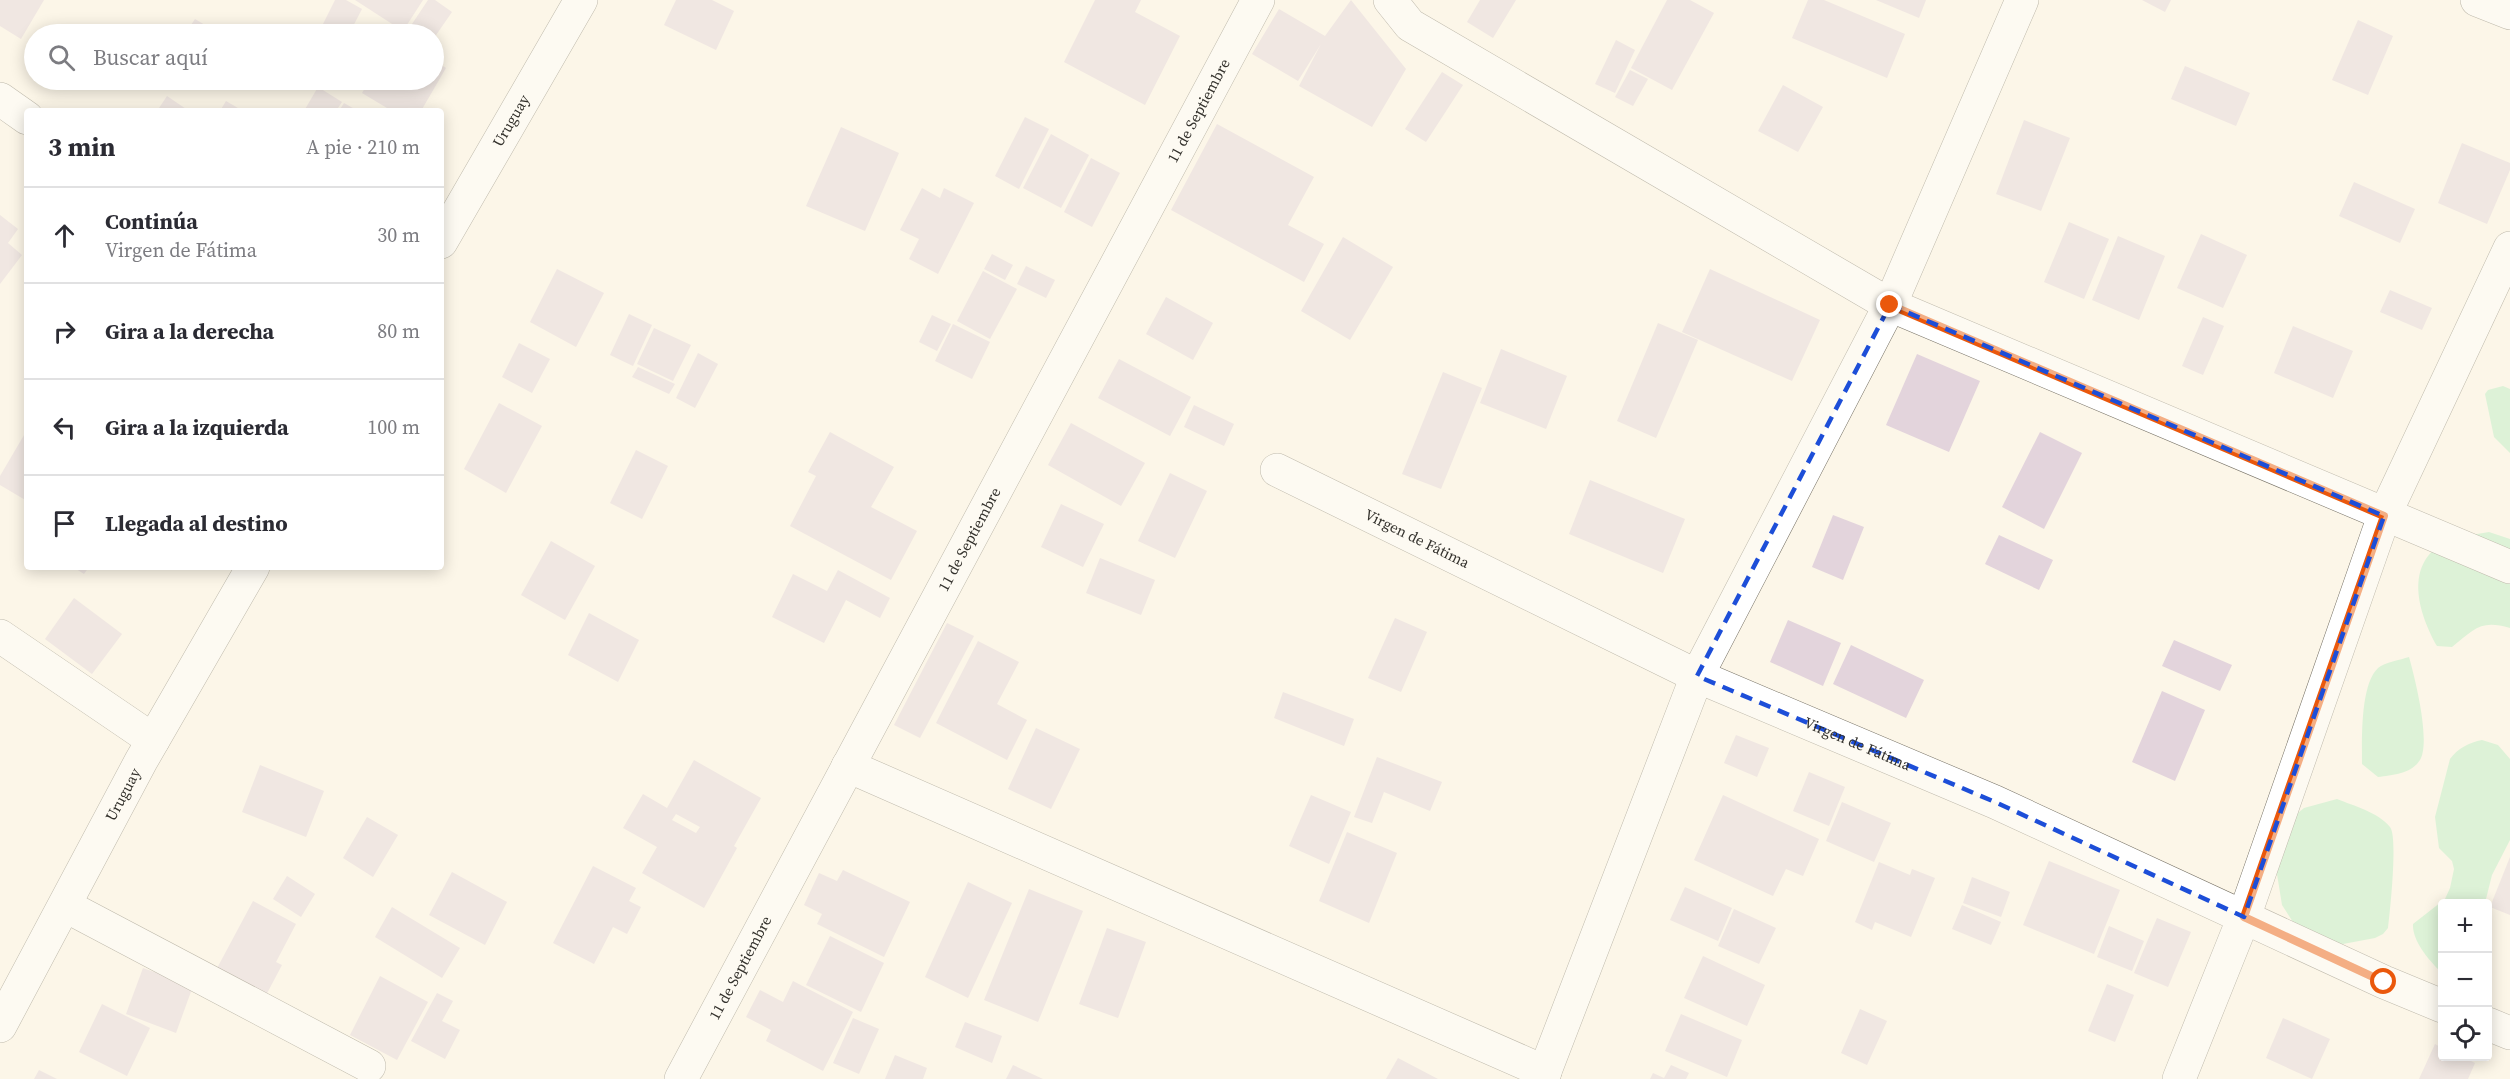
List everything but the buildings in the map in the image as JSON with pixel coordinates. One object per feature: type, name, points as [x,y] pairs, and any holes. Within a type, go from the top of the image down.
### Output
[{"type":"street","name":"11 de Septiembre","points":[[681,1079],[1258,0]]},
{"type":"street","points":[[848,766],[1543,1076],[1697,676],[1890,305],[2022,0]]},
{"type":"street","points":[[2477,0],[2510,13]]},
{"type":"street","name":"Uruguay","points":[[444,237],[577,1]]},
{"type":"street","points":[[1407,8],[1890,305],[2384,516],[2510,567]]},
{"type":"street","points":[[0,99],[24,116]]},
{"type":"street","points":[[2179,1079],[2244,917],[2384,516],[2510,248]]},
{"type":"street","name":"Virgen de Fátima","points":[[1277,470],[1697,676],[1995,802],[2438,1004]]},
{"type":"street","name":"Uruguay","points":[[0,1026],[153,740],[251,570]]},
{"type":"street","points":[[0,636],[153,740]]},
{"type":"street","points":[[66,906],[369,1066]]},
{"type":"street","points":[[2492,1026],[2510,1034]]},
{"type":"highlighted area","points":[[1890,305],[2384,516],[2244,917],[1995,802],[1697,676]]},
{"type":"green space","points":[[2503,386],[2510,389],[2510,453],[2494,437],[2485,394],[2488,390]]},
{"type":"green space","points":[[2489,532],[2510,539],[2510,628],[2485,625],[2472,631],[2452,647],[2437,646],[2421,607],[2419,580],[2422,567],[2429,555],[2445,542]]},
{"type":"green space","points":[[2409,657],[2421,710],[2423,751],[2420,760],[2412,768],[2401,773],[2378,777],[2362,764],[2363,713],[2368,687],[2378,668]]},
{"type":"green space","points":[[2482,740],[2498,745],[2510,759],[2510,840],[2492,875],[2486,899],[2445,899],[2454,869],[2452,861],[2439,848],[2435,817],[2450,759],[2464,746]]},
{"type":"green space","points":[[2337,799],[2379,817],[2390,827],[2393,844],[2393,875],[2388,928],[2375,938],[2343,944],[2317,941],[2302,936],[2282,905],[2276,868],[2288,821],[2304,808]]},
{"type":"green space","points":[[2438,904],[2438,969],[2418,943],[2413,924]]},
{"type":"route","points":[[1890,305],[2384,516],[2244,917],[2384,982]]}]
